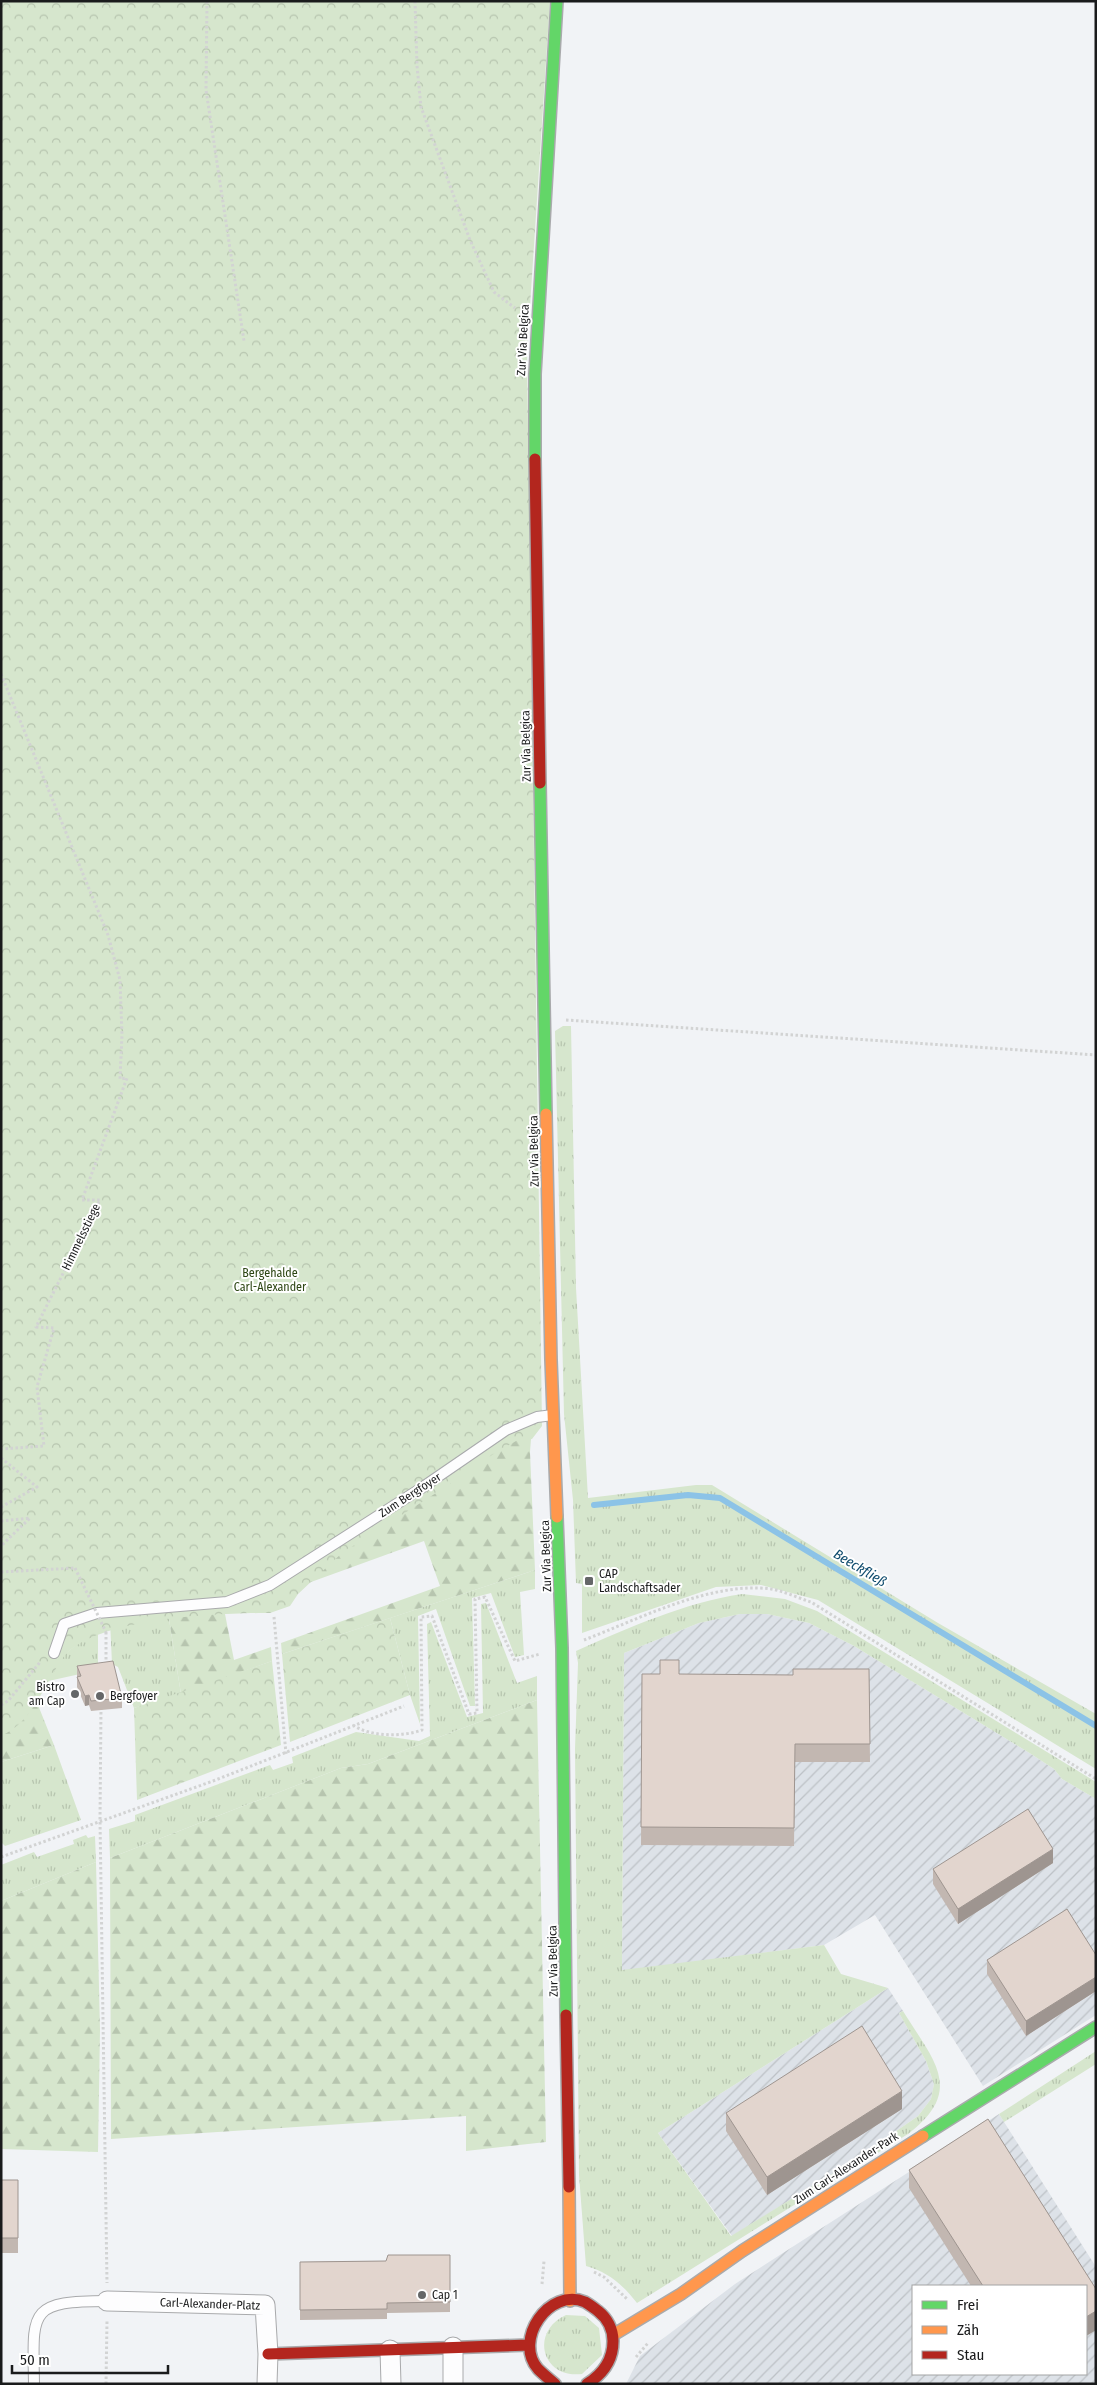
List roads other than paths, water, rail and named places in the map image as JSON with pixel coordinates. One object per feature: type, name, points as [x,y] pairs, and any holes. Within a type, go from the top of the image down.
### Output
[{"type":"street","name":"Zur Via Belgica","points":[[558,1],[535,374],[536,538],[545,1019],[554,1415],[562,1648],[570,2301]]},
{"type":"street","name":"Zum Carl-Alexander-Park","points":[[613,2335],[681,2294],[742,2251],[1096,2027]]},
{"type":"street","points":[[555,2384],[541,2375],[532,2361],[528,2345],[530,2332],[536,2320],[545,2310],[557,2303],[570,2301],[585,2303],[598,2310],[608,2321],[613,2335],[614,2350],[609,2365],[599,2377],[587,2384]]},
{"type":"street","name":"Carl-Alexander-Platz","points":[[107,2302],[266,2305],[267,2384]]},
{"type":"street","points":[[268,2354],[528,2345]]},
{"type":"street","points":[[452,2347],[454,2384]]},
{"type":"street","points":[[390,2350],[391,2384]]},
{"type":"lane","name":"Zum Bergfoyer","points":[[54,1652],[64,1624],[97,1613],[227,1602],[270,1584],[420,1489],[506,1430],[537,1417],[554,1415]]},
{"type":"lane","points":[[34,2384],[33,2329],[36,2319],[43,2312],[66,2302],[107,2302]]},
{"type":"waterway","name":"Beeckfließ","points":[[594,1505],[688,1495],[720,1498],[1096,1726]]},
{"type":"place","name":"CAP Landschaftsader","points":[[589,1581]]},
{"type":"place","name":"Bistro am Cap","points":[[75,1694]]},
{"type":"place","name":"Bergfoyer","points":[[100,1696]]},
{"type":"place","name":"Cap 1","points":[[422,2295]]},
{"type":"park label","name":"Bergehalde Carl-Alexander","points":[[270,1280]]}]
